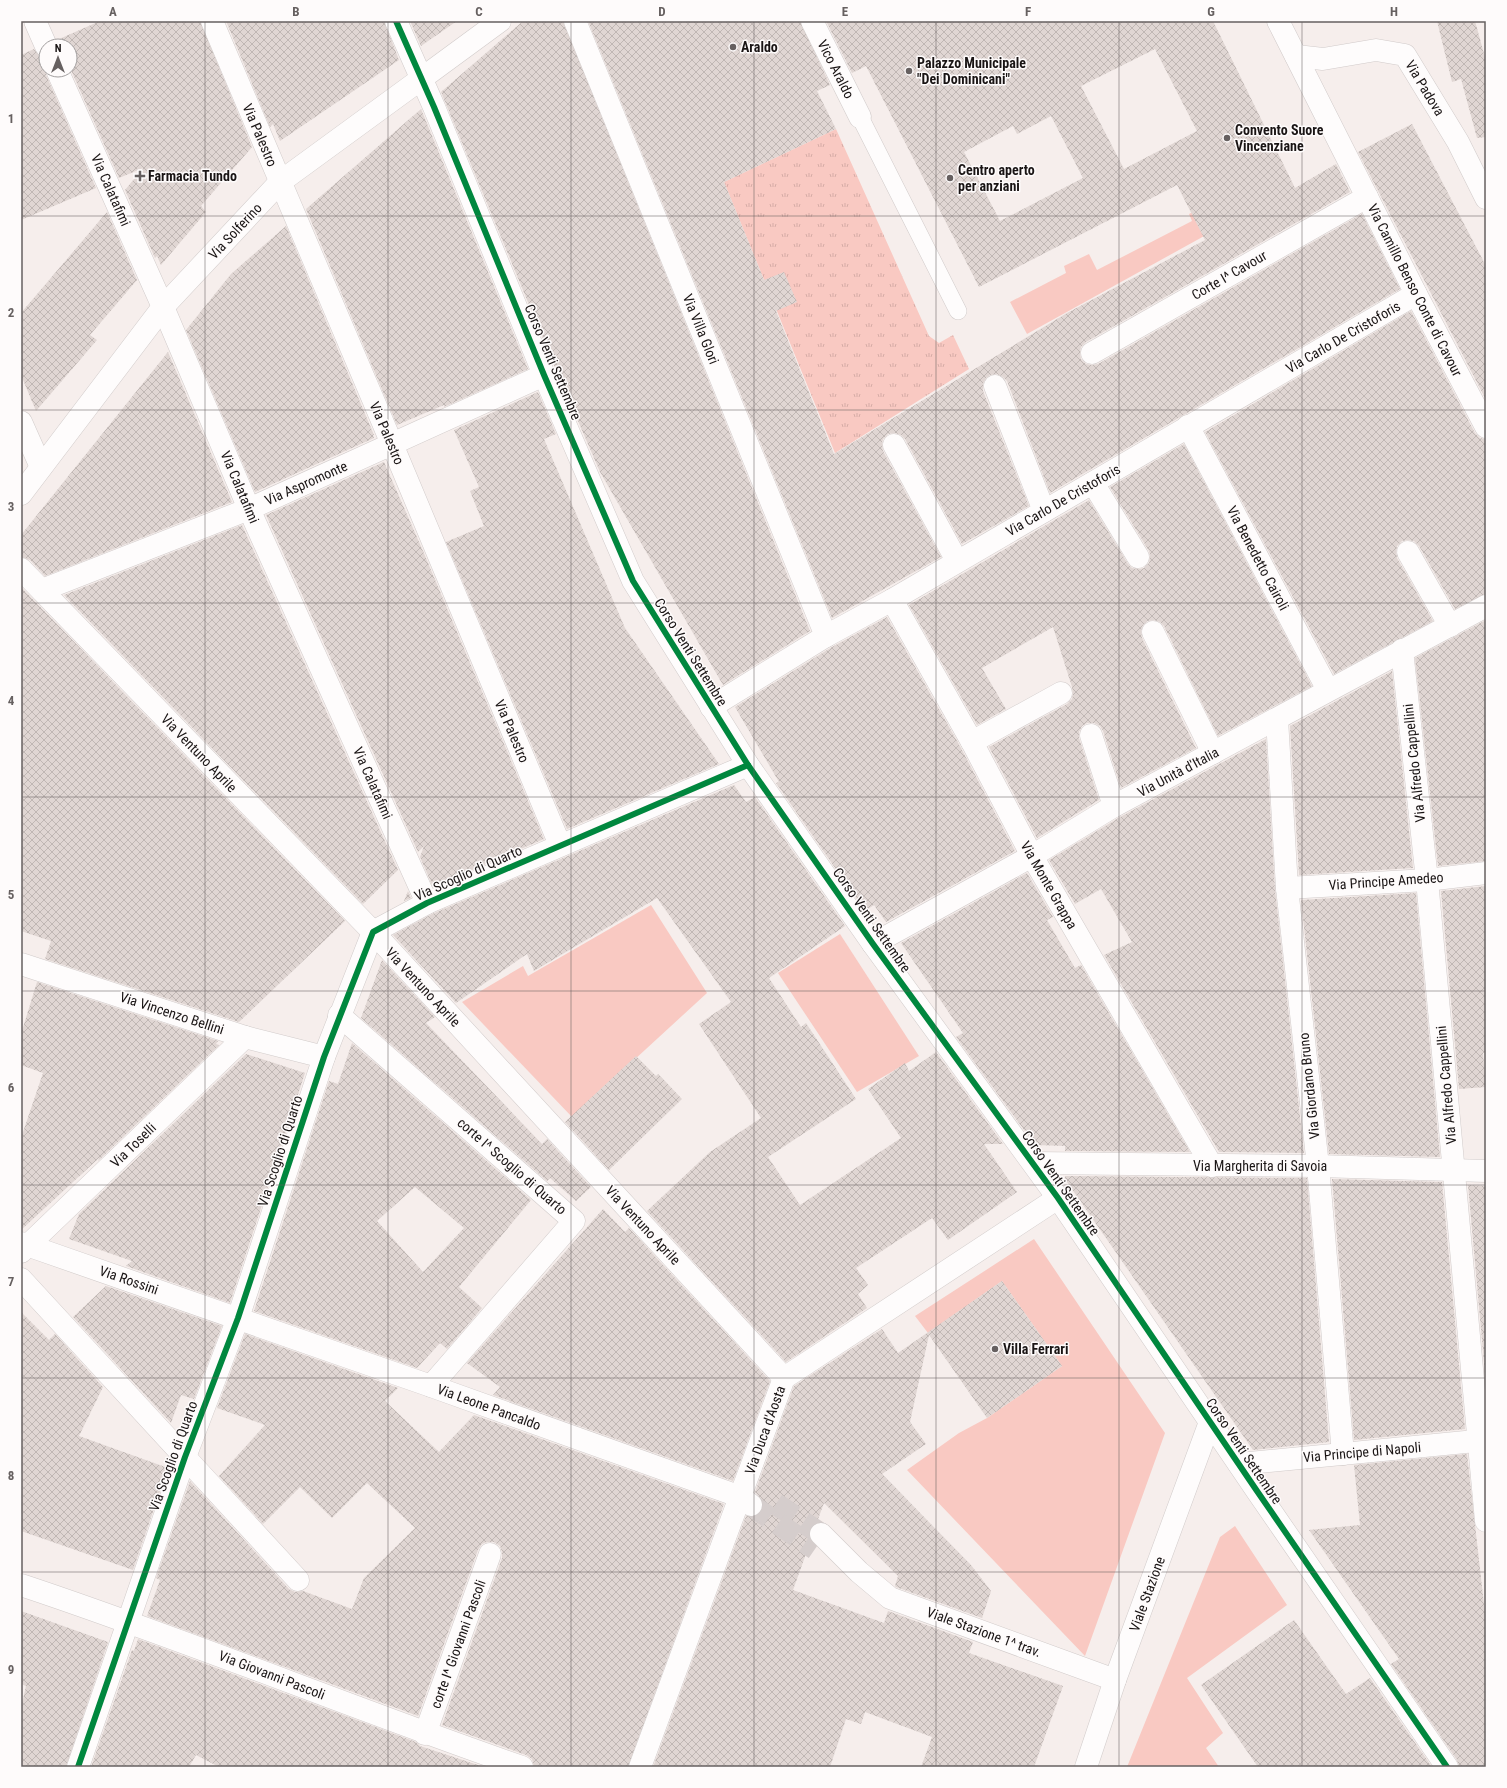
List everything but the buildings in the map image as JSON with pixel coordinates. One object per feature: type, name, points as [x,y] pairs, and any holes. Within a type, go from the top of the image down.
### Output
[{"type":"street","points":[[35,21],[42,38]]},
{"type":"street","name":"Via Palestro","points":[[212,21],[392,444],[560,845]]},
{"type":"street","name":"Corso Venti Settembre","points":[[396,21],[632,581],[748,765],[873,944],[1034,1163],[1447,1767]]},
{"type":"street","name":"Via Solferino","points":[[21,494],[163,307],[280,182],[500,21]]},
{"type":"street","name":"Via Villa Glori","points":[[575,21],[826,636]]},
{"type":"street","name":"Vico Araldo","points":[[812,21],[860,117]]},
{"type":"street","name":"Via Camillo Benso Conte di Cavour","points":[[1278,21],[1416,294],[1486,427]]},
{"type":"street","name":"Via Padova","points":[[1296,56],[1323,59],[1376,50],[1405,55],[1458,142],[1486,198]]},
{"type":"street","name":"Via Calatafimi","points":[[61,78],[163,307],[249,509],[427,903]]},
{"type":"street","name":"Corte I^ Cavour","points":[[1092,354],[1367,197]]},
{"type":"street","name":"Via Carlo De Cristoforis","points":[[711,707],[826,636],[892,600],[1416,294]]},
{"type":"street","name":"Via Aspromonte","points":[[42,590],[249,509],[544,375]]},
{"type":"street","points":[[995,386],[1044,511]]},
{"type":"street","points":[[21,422],[41,467]]},
{"type":"street","name":"Via Benedetto Cairoli","points":[[1188,426],[1328,690]]},
{"type":"street","points":[[894,445],[957,561]]},
{"type":"street","points":[[1093,483],[1138,557]]},
{"type":"street","points":[[1408,552],[1450,626]]},
{"type":"street","name":"Via Ventuno Aprile","points":[[21,569],[373,932],[784,1378]]},
{"type":"street","name":"Via Monte Grappa","points":[[892,600],[972,742],[1032,856],[1212,1166]]},
{"type":"street","name":"Via Unità d'Italia","points":[[873,944],[1032,856],[1114,806],[1486,606]]},
{"type":"street","points":[[1153,632],[1213,754]]},
{"type":"street","name":"Via Alfredo Cappellini","points":[[1402,650],[1427,880],[1454,1170],[1483,1441],[1486,1521]]},
{"type":"street","points":[[972,742],[1061,693]]},
{"type":"street","name":"Via Giordano Bruno","points":[[1278,719],[1287,888],[1318,1166],[1343,1454]]},
{"type":"street","points":[[1091,735],[1114,806]]},
{"type":"street","name":"Via Scoglio di Quarto","points":[[78,1767],[185,1457],[238,1318],[339,1014],[373,932],[427,903],[748,765]]},
{"type":"street","name":"Via Principe Amedeo","points":[[1287,888],[1427,880],[1486,873]]},
{"type":"street","name":"Via Vincenzo Bellini","points":[[21,964],[246,1038],[324,1057]]},
{"type":"street","name":"corte I^ Scoglio di Quarto","points":[[339,1014],[574,1220],[431,1386]]},
{"type":"street","name":"Via Toselli","points":[[23,1247],[246,1038]]},
{"type":"street","name":"Via Margherita di Savoia","points":[[1034,1163],[1318,1166],[1486,1171]]},
{"type":"street","name":"Via Duca d'Aosta","points":[[640,1767],[748,1494],[784,1378],[1058,1198]]},
{"type":"street","name":"Via Rossini","points":[[23,1247],[238,1318]]},
{"type":"street","points":[[21,1279],[298,1580]]},
{"type":"street","name":"Via Leone Pancaldo","points":[[238,1318],[431,1386],[748,1494]]},
{"type":"street","name":"Viale Stazione","points":[[1086,1767],[1115,1680],[1210,1422]]},
{"type":"street","name":"Via Principe di Napoli","points":[[1239,1464],[1483,1441]]},
{"type":"street","name":"Viale Stazione 1^ trav.","points":[[818,1542],[859,1572],[890,1598],[1115,1680]]},
{"type":"street","name":"corte I^ Giovanni Pascoli","points":[[425,1734],[490,1554]]},
{"type":"street","name":"Via Giovanni Pascoli","points":[[21,1585],[128,1621],[425,1734],[522,1767]]},
{"type":"lane","points":[[860,117],[958,311]]},
{"type":"green space","points":[[836,129],[929,336],[939,343],[953,335],[969,369],[835,453],[724,182]]},
{"type":"green space","points":[[1233,192],[1244,214],[1027,334],[1010,302],[1066,273],[1064,266],[1089,254],[1097,270],[1192,221],[1189,214]]},
{"type":"green space","points":[[651,905],[707,993],[572,1117],[462,1002],[523,966],[528,976]]},
{"type":"green space","points":[[840,934],[919,1056],[857,1092],[778,973]]},
{"type":"green space","points":[[1034,1239],[1165,1433],[1085,1656],[907,1470],[959,1433],[987,1418],[1062,1366],[1002,1281],[928,1333],[915,1316]]},
{"type":"green space","points":[[1235,1526],[1287,1605],[1187,1678],[1223,1733],[1206,1748],[1219,1767],[1127,1767],[1220,1537]]},
{"type":"tunnel","points":[[776,1504],[821,1534]]},
{"type":"tunnel","points":[[751,1505],[815,1549]]},
{"type":"cycle path","points":[[396,21],[434,107],[544,375],[633,581],[748,765],[873,944],[1058,1198],[1447,1767]]},
{"type":"cycle path","points":[[78,1767],[185,1457],[238,1318],[324,1057],[373,932],[427,903],[748,765]]},
{"type":"place","name":"Araldo","points":[[733,47]]},
{"type":"place","name":"Palazzo Municipale \"Dei Dominicani\"","points":[[909,71]]},
{"type":"place","name":"Convento Suore Vincenziane","points":[[1227,138]]},
{"type":"place","name":"Farmacia Tundo","points":[[140,176]]},
{"type":"place","name":"Centro aperto per anziani","points":[[950,178]]},
{"type":"place","name":"Villa Ferrari","points":[[995,1349]]}]
